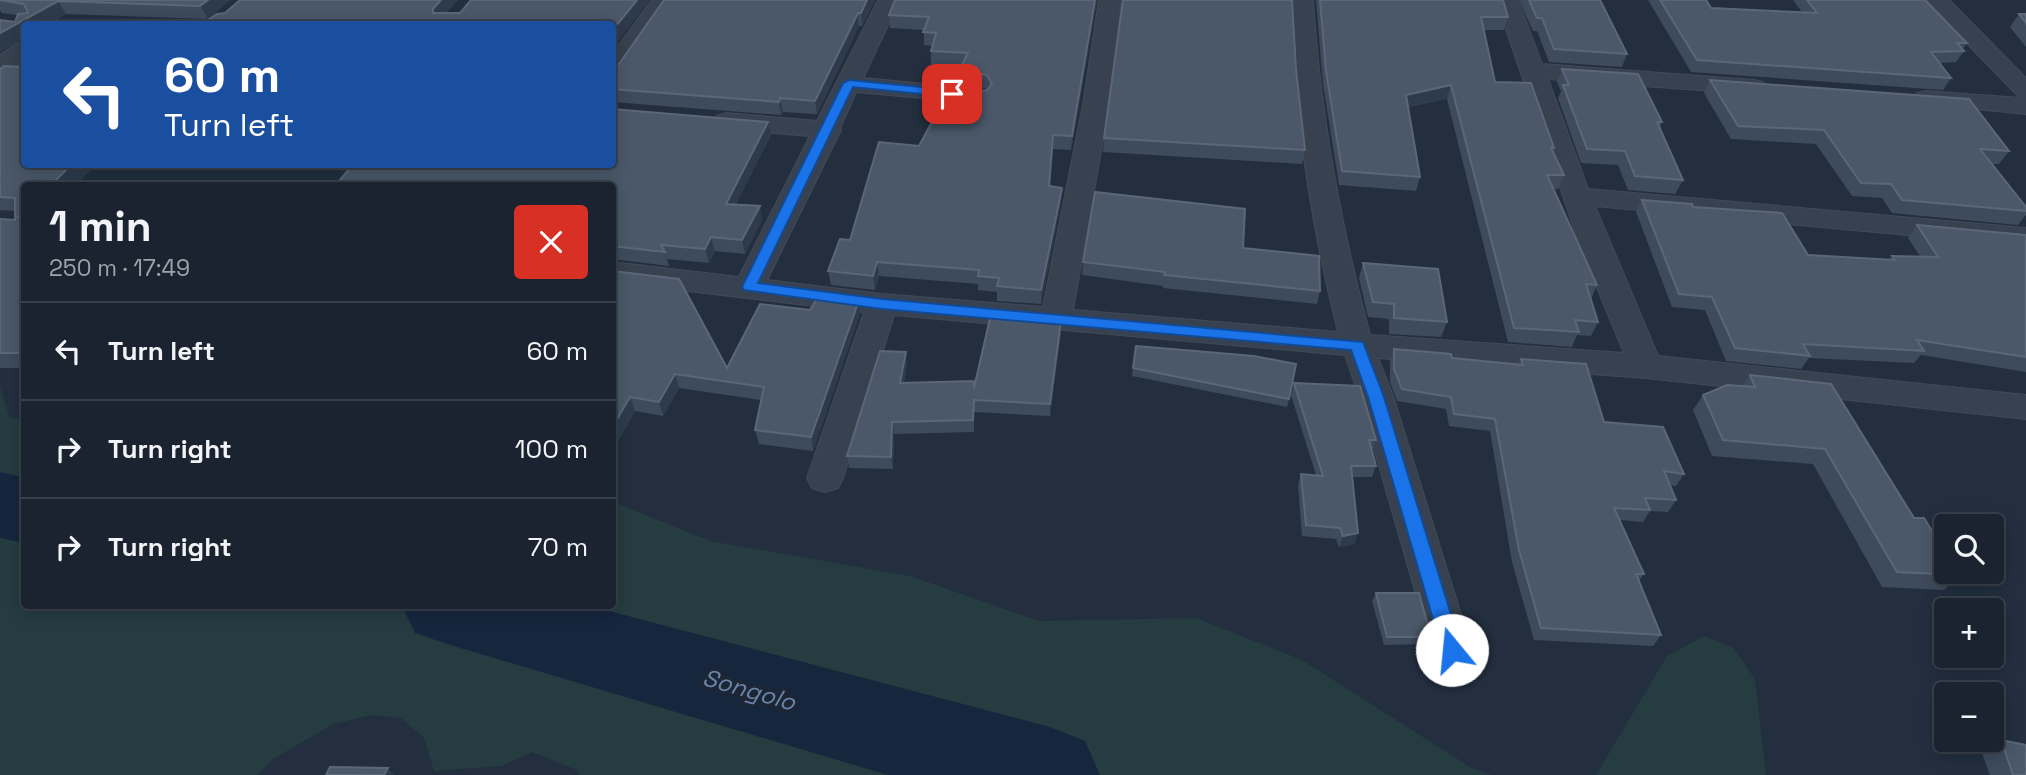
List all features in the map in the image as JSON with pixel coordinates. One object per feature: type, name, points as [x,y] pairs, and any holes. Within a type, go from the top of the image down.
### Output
[{"type":"street","points":[[616,65],[656,0]]},
{"type":"street","points":[[749,287],[828,130],[889,0]]},
{"type":"street","points":[[1056,319],[1096,105],[1110,0]]},
{"type":"street","points":[[1302,0],[1304,45],[1333,253],[1357,345],[1376,397],[1452,650]]},
{"type":"street","points":[[1507,0],[1618,303],[1646,366]]},
{"type":"street","points":[[1936,0],[2026,92]]},
{"type":"street","points":[[0,68],[21,52]]},
{"type":"street","points":[[0,68],[21,71]]},
{"type":"street","points":[[1533,71],[1773,88]]},
{"type":"street","points":[[849,83],[978,96]]},
{"type":"street","points":[[1907,97],[2026,106]]},
{"type":"street","points":[[707,120],[828,130]]},
{"type":"street","points":[[1578,196],[2026,237]]},
{"type":"street","points":[[616,272],[882,304],[1357,345],[1646,366],[2026,407]]},
{"type":"street","points":[[825,478],[882,304]]},
{"type":"green space","points":[[0,387],[10,418],[21,419],[21,609],[408,609],[535,639],[575,658],[775,708],[884,760],[934,762],[993,775],[580,775],[577,770],[532,752],[502,766],[434,771],[424,738],[401,718],[372,715],[333,724],[273,759],[257,775],[0,775]]},
{"type":"green space","points":[[616,503],[710,541],[910,576],[1039,621],[1196,618],[1302,660],[1470,767],[1491,775],[1091,775],[709,648],[581,624],[545,609],[616,609]]},
{"type":"green space","points":[[1704,636],[1733,648],[1755,679],[1766,775],[1596,775],[1667,656]]},
{"type":"building","points":[[0,0],[208,0],[200,6],[58,1],[0,33],[0,20],[15,22],[18,14],[28,13],[24,4]]},
{"type":"building","points":[[240,0],[441,0],[433,13],[460,13],[471,0],[637,0],[616,26],[616,21],[206,21],[217,14],[225,13]]},
{"type":"building","points":[[664,0],[867,0],[815,101],[780,98],[779,102],[616,89],[616,64],[619,64]]},
{"type":"building","points":[[895,0],[1095,0],[1072,136],[1053,135],[1049,186],[1062,188],[1041,290],[997,286],[999,278],[978,276],[979,270],[877,262],[873,276],[828,271],[840,239],[850,240],[879,142],[919,146],[949,90],[978,92],[987,90],[992,84],[987,75],[959,71],[968,53],[931,51],[936,33],[923,32],[929,17],[889,15]]},
{"type":"building","points":[[1123,0],[1292,0],[1305,150],[1104,138]]},
{"type":"building","points":[[1320,0],[1503,0],[1508,17],[1481,17],[1495,82],[1531,83],[1554,148],[1551,148],[1564,175],[1547,175],[1597,285],[1586,284],[1598,322],[1575,320],[1579,332],[1514,328],[1451,85],[1406,95],[1420,177],[1342,171],[1326,71]]},
{"type":"building","points":[[1529,0],[1600,0],[1627,54],[1554,49],[1542,18],[1537,18]]},
{"type":"building","points":[[1660,0],[1706,0],[1711,8],[1817,13],[1807,0],[1925,0],[1967,43],[1957,43],[1964,51],[1931,52],[1951,78],[1697,60]]},
{"type":"building","points":[[2019,14],[2026,14],[2026,23]]},
{"type":"building","points":[[4,66],[21,67],[21,168],[68,168],[54,182],[21,182],[21,214],[18,217],[21,218],[21,353],[0,353],[0,219],[15,220],[15,198],[0,197],[0,69]]},
{"type":"building","points":[[1562,69],[1638,74],[1662,122],[1657,122],[1683,180],[1635,176],[1625,151],[1587,149],[1563,85],[1569,85]]},
{"type":"building","points":[[1710,80],[1969,99],[2009,151],[1980,149],[2026,207],[2026,211],[1902,200],[1891,184],[1861,183],[1824,130],[1738,126]]},
{"type":"building","points":[[616,109],[768,122],[726,204],[760,206],[742,240],[711,237],[705,249],[661,245],[665,252],[616,246],[616,182],[338,182],[350,168],[616,168]]},
{"type":"building","points":[[1095,192],[1245,209],[1243,248],[1319,256],[1320,291],[1164,275],[1165,272],[1083,262]]},
{"type":"building","points":[[1642,200],[1692,204],[1693,207],[1782,213],[1808,255],[1895,260],[1892,256],[1938,257],[1917,225],[2026,235],[2026,357],[1917,340],[1924,351],[1803,344],[1810,356],[1735,348],[1712,297],[1679,294]]},
{"type":"building","points":[[1363,263],[1438,269],[1447,322],[1394,318],[1394,304],[1373,302]]},
{"type":"building","points":[[616,271],[679,279],[727,368],[760,304],[810,310],[819,295],[859,300],[811,437],[755,430],[764,387],[675,374],[659,402],[630,397],[616,421]]},
{"type":"building","points":[[991,314],[1061,321],[1050,404],[974,400],[973,420],[892,422],[891,457],[847,456],[880,351],[906,352],[900,383],[974,381],[974,388]]},
{"type":"building","points":[[1136,346],[1254,356],[1296,364],[1289,399],[1133,368]]},
{"type":"building","points":[[1394,349],[1523,365],[1521,359],[1586,364],[1604,422],[1663,427],[1684,474],[1664,471],[1676,500],[1645,498],[1650,510],[1614,508],[1644,574],[1636,574],[1661,635],[1541,628],[1519,550],[1495,419],[1454,414],[1451,397],[1402,389],[1394,369]]},
{"type":"building","points":[[1750,375],[1831,384],[1914,518],[1924,518],[1934,534],[1934,574],[1897,572],[1825,449],[1723,440],[1703,395],[1727,385],[1755,387]]},
{"type":"building","points":[[1294,383],[1360,386],[1376,440],[1369,440],[1376,466],[1351,466],[1358,533],[1343,536],[1340,528],[1306,525],[1301,474],[1323,476]]},
{"type":"building","points":[[1376,593],[1419,593],[1431,637],[1387,637]]},
{"type":"building","points":[[2004,741],[2026,745],[2026,775],[2013,775]]},
{"type":"building","points":[[330,767],[388,768],[384,775],[326,775]]},
{"type":"waterway","name":"Songolo","points":[[0,505],[21,509]]},
{"type":"waterway","name":"Songolo","points":[[458,609],[1050,775]]},
{"type":"route","points":[[952,94],[849,83],[749,287],[882,304],[1357,345],[1376,397],[1452,650]]}]
